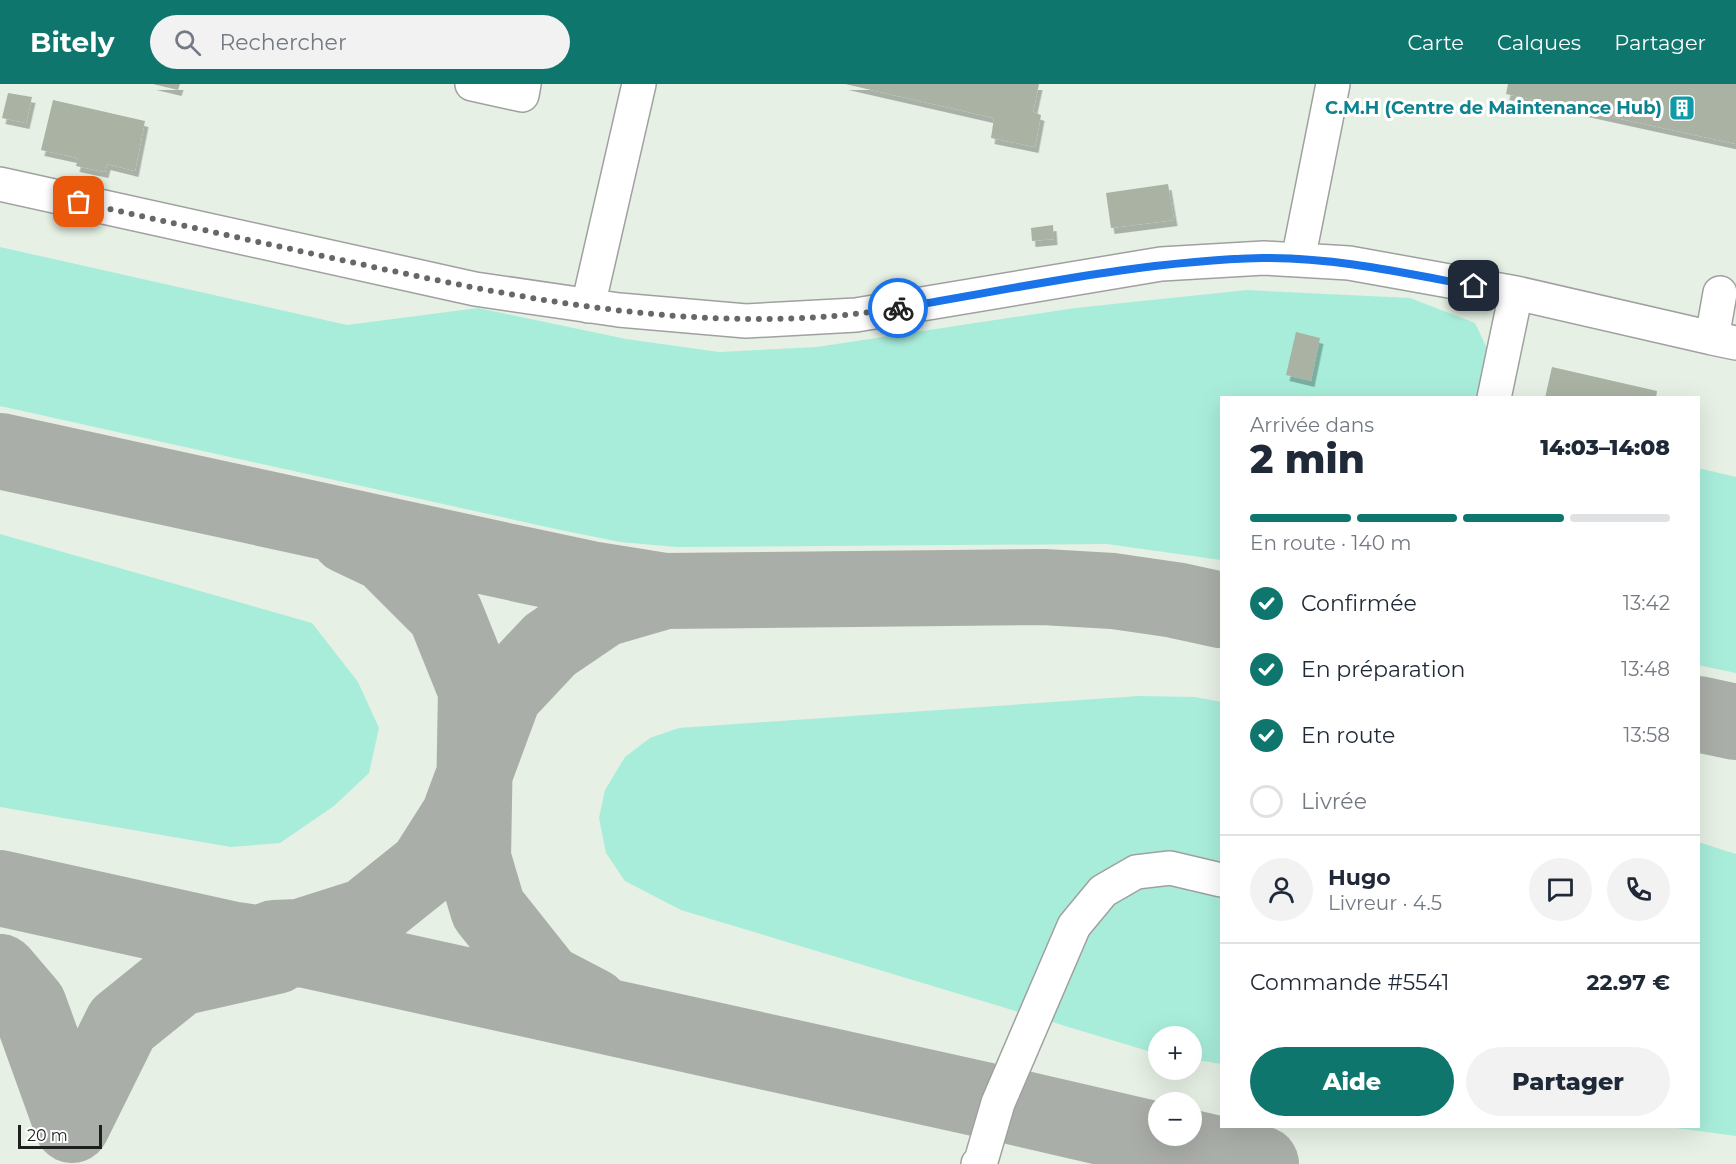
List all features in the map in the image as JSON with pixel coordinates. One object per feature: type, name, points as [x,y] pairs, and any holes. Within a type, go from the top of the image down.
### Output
[{"type":"lane","points":[[472,84],[522,95],[524,84]]},
{"type":"lane","points":[[588,306],[639,84]]},
{"type":"lane","points":[[1298,260],[1333,84]]},
{"type":"lane","points":[[0,184],[475,289],[619,310],[746,321],[856,315],[1161,264],[1264,258],[1349,263],[1515,293],[1724,340],[1720,293]]},
{"type":"lane","points":[[1494,396],[1515,293]]},
{"type":"lane","points":[[978,1164],[981,1161],[998,1103],[1074,926],[1103,891],[1136,872],[1170,868],[1220,880]]},
{"type":"shaded area","points":[[0,247],[347,325],[478,308],[626,339],[719,352],[817,347],[1075,308],[1247,290],[1410,298],[1475,323],[1492,359],[1479,396],[1220,396],[1220,560],[1107,544],[677,547],[620,542],[0,406]]},
{"type":"shaded area","points":[[1700,468],[1736,477],[1736,673],[1700,665]]},
{"type":"shaded area","points":[[0,534],[312,623],[358,682],[379,728],[369,773],[334,806],[280,843],[231,847],[0,807]]},
{"type":"shaded area","points":[[1139,696],[1195,697],[1220,702],[1220,1064],[1202,1061],[1202,1026],[1148,1026],[1148,1051],[681,910],[625,881],[606,853],[599,818],[605,790],[625,757],[650,738],[679,728]]},
{"type":"shaded area","points":[[1700,843],[1736,854],[1736,1136],[1676,1128],[1700,1128]]},
{"type":"building","points":[[153,84],[180,84],[178,90]]},
{"type":"building","points":[[845,84],[1039,84],[1033,112],[1041,115],[1035,147],[991,138],[994,118]]},
{"type":"building","name":"C.M.H (Centre de Maintenance Hub)","points":[[1508,84],[1736,84],[1736,144],[1506,94]]},
{"type":"building","points":[[8,93],[32,97],[26,123],[2,118]]},
{"type":"building","points":[[53,100],[145,121],[135,171],[107,164],[105,172],[76,166],[78,158],[41,150]]},
{"type":"building","points":[[1168,184],[1174,220],[1111,228],[1106,193]]},
{"type":"building","points":[[1053,225],[1054,239],[1032,241],[1031,228]]},
{"type":"building","points":[[1296,332],[1320,338],[1311,381],[1286,375]]},
{"type":"building","points":[[1552,367],[1657,391],[1656,396],[1545,396]]},
{"type":"taxiway","points":[[0,451],[590,579],[665,591],[1043,587],[1113,591],[1175,600],[1220,610]]},
{"type":"taxiway","points":[[348,536],[386,554],[445,613],[476,690],[473,858],[488,909],[546,982],[592,1006]]},
{"type":"taxiway","points":[[274,938],[300,937],[366,916],[426,868],[459,816],[504,694],[550,645],[603,609],[665,591]]},
{"type":"taxiway","points":[[1700,714],[1736,722]]},
{"type":"taxiway","points":[[0,888],[235,940],[306,950],[998,1103],[1261,1164]]},
{"type":"taxiway","points":[[0,972],[29,1006],[72,1125],[122,1024],[179,978],[276,956]]},
{"type":"way so far","points":[[79,202],[475,289],[619,310],[746,321],[856,315],[898,308]]},
{"type":"place","name":"C.M.H (Centre de Maintenance Hub)","points":[[1682,108]]},
{"type":"route","points":[[898,308],[1161,264],[1264,258],[1349,263],[1474,286]]}]
